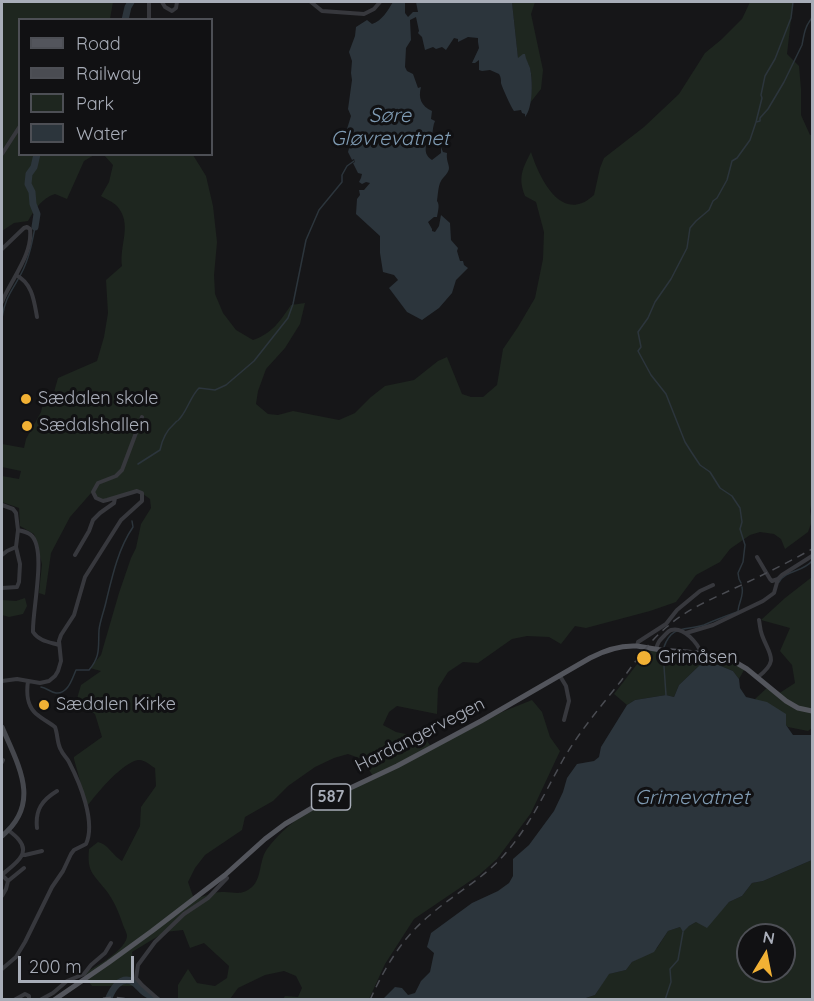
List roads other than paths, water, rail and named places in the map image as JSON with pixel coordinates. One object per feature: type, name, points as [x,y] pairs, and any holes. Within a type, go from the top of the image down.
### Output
[{"type":"main road","name":"Hardangervegen","points":[[54,999],[117,957],[203,892],[275,831],[313,807],[433,747],[608,649],[628,645],[718,655],[742,666],[786,701],[798,708],[813,711]]},
{"type":"main road","points":[[2,728],[3,736],[20,770],[24,788],[21,810],[2,836]]},
{"type":"street","points":[[149,2],[149,18]]},
{"type":"street","points":[[162,2],[172,11],[176,8],[177,2]]},
{"type":"street","points":[[311,2],[322,11],[364,14],[374,9],[380,2]]},
{"type":"street","points":[[2,154],[18,129]]},
{"type":"street","points":[[2,249],[24,228],[29,227],[31,234],[18,276],[2,302]]},
{"type":"street","points":[[18,276],[30,289],[37,316]]},
{"type":"street","points":[[2,681],[17,678],[35,683],[45,682],[55,676],[58,671],[61,635],[74,615],[85,577],[121,520],[141,503],[143,496],[140,491],[107,500],[98,500],[94,496],[94,489],[98,483],[116,476],[122,470],[142,417]]},
{"type":"street","points":[[75,555],[93,520],[114,503],[115,497]]},
{"type":"street","points":[[2,505],[15,511],[18,530],[16,547],[20,564],[18,585],[14,588],[2,588]]},
{"type":"street","points":[[18,530],[29,533],[33,538],[39,561],[33,632],[42,640],[59,645]]},
{"type":"street","points":[[2,555],[16,547]]},
{"type":"street","points":[[757,557],[765,574],[772,581],[813,556]]},
{"type":"street","points":[[661,650],[658,641],[668,632],[672,630],[682,632],[713,625],[763,601],[774,593],[778,579]]},
{"type":"street","points":[[637,646],[638,642],[666,624],[677,610],[700,591],[713,585]]},
{"type":"street","points":[[757,678],[772,660],[761,634],[759,620]]},
{"type":"street","points":[[682,632],[698,647],[701,653]]},
{"type":"street","points":[[560,675],[566,686],[569,701],[564,720]]},
{"type":"street","points":[[2,969],[16,957],[25,942],[53,884],[63,871],[71,854],[86,844],[88,838],[89,818],[69,761],[59,748],[55,727],[32,711],[27,692],[28,681]]},
{"type":"street","points":[[37,828],[37,814],[41,803],[57,791]]},
{"type":"street","points":[[31,817],[37,814]]},
{"type":"street","points":[[8,830],[20,840],[23,846],[20,859],[2,875],[8,881]]},
{"type":"street","points":[[22,855],[42,851]]},
{"type":"street","points":[[2,896],[8,881],[24,868]]},
{"type":"street","points":[[159,999],[137,981],[135,975],[138,965],[155,942],[184,914],[208,898],[227,878]]},
{"type":"street","points":[[203,892],[208,898]]},
{"type":"street","points":[[42,999],[58,990],[67,981],[84,974],[105,953],[111,943]]},
{"type":"street","points":[[14,999],[25,994],[29,996],[29,999]]},
{"type":"water","name":"Søre Gløvrevatnet","points":[[393,2],[405,2],[405,13],[408,17],[413,12],[418,12],[416,2],[512,2],[518,58],[525,54],[532,79],[531,101],[525,117],[521,110],[514,111],[499,74],[490,70],[479,70],[479,60],[472,63],[479,48],[478,38],[468,37],[458,42],[458,39],[454,38],[446,50],[442,47],[436,49],[433,47],[425,50],[422,37],[418,33],[416,17],[410,20],[411,40],[406,48],[405,67],[413,74],[418,88],[421,87],[421,101],[432,111],[431,119],[435,121],[432,136],[426,145],[426,152],[432,160],[441,153],[441,147],[443,152],[447,153],[449,166],[448,172],[439,185],[437,217],[428,222],[432,231],[435,232],[441,215],[450,223],[451,240],[458,248],[460,261],[463,261],[468,268],[456,280],[452,293],[439,308],[422,320],[407,312],[389,288],[398,280],[394,275],[383,272],[380,236],[356,214],[359,190],[364,190],[370,183],[359,182],[362,174],[358,173],[353,163],[354,159],[352,160],[348,152],[352,137],[347,129],[351,116],[348,109],[352,80],[352,61],[349,52],[356,27],[367,20],[372,24],[379,20]]},
{"type":"water","name":"Grimevatnet","points":[[702,663],[716,664],[733,671],[746,697],[767,702],[786,714],[786,725],[793,735],[812,735],[812,860],[763,881],[752,883],[742,896],[729,902],[707,928],[696,922],[683,932],[680,927],[668,931],[654,952],[632,962],[626,970],[609,974],[595,995],[580,1000],[383,999],[395,987],[402,988],[408,995],[415,993],[421,981],[430,972],[434,953],[427,947],[431,933],[472,903],[498,891],[509,883],[513,876],[513,859],[529,845],[554,811],[567,778],[577,764],[594,761],[599,757],[601,747],[627,705],[635,700],[666,695],[674,697],[679,685]]},
{"type":"waterway","points":[[125,18],[131,2]]},
{"type":"waterway","points":[[756,122],[765,76],[775,59],[791,18],[793,2]]},
{"type":"waterway","points":[[741,583],[738,573],[743,562],[745,545],[740,529],[742,522],[740,508],[732,496],[720,488],[710,472],[700,465],[685,442],[666,394],[651,375],[638,351],[641,347],[638,332],[687,248],[690,228],[709,210],[717,198],[727,180],[732,161],[737,158],[750,140],[756,122],[760,121],[784,82],[802,45],[804,34],[812,17]]},
{"type":"waterway","points":[[35,227],[37,214],[28,184],[29,174],[34,167],[37,156]]},
{"type":"waterway","points":[[138,464],[160,450],[163,439],[181,417],[199,388],[215,390],[226,385],[254,361],[288,318],[306,240],[319,210],[342,182],[342,175],[347,166],[354,161]]},
{"type":"waterway","points":[[2,318],[7,299],[26,263],[35,227]]},
{"type":"waterway","points":[[41,687],[60,693],[69,685],[76,670],[89,670],[95,660],[100,627],[111,583],[119,554],[133,527],[132,521]]},
{"type":"waterway","points":[[779,582],[786,575],[812,561]]},
{"type":"waterway","points":[[738,611],[742,587]]},
{"type":"waterway","points":[[664,647],[675,632],[704,625],[737,612]]},
{"type":"waterway","points":[[663,652],[666,695]]},
{"type":"waterway","points":[[665,1000],[671,982],[670,969],[678,960],[683,932]]},
{"type":"waterway","points":[[108,1000],[117,985],[124,980],[134,983],[157,1000]]},
{"type":"railway","points":[[370,1000],[388,965],[411,933],[439,907],[487,872],[513,844],[529,821],[577,738],[655,638],[691,609],[812,549]]},
{"type":"railway","points":[[89,1000],[113,997],[135,1000]]},
{"type":"place","name":"Sædalen skole","points":[[26,399]]},
{"type":"place","name":"Sædalshallen","points":[[27,426]]},
{"type":"place","name":"Grimåsen","points":[[644,658]]},
{"type":"place","name":"Sædalen Kirke","points":[[44,705]]}]
